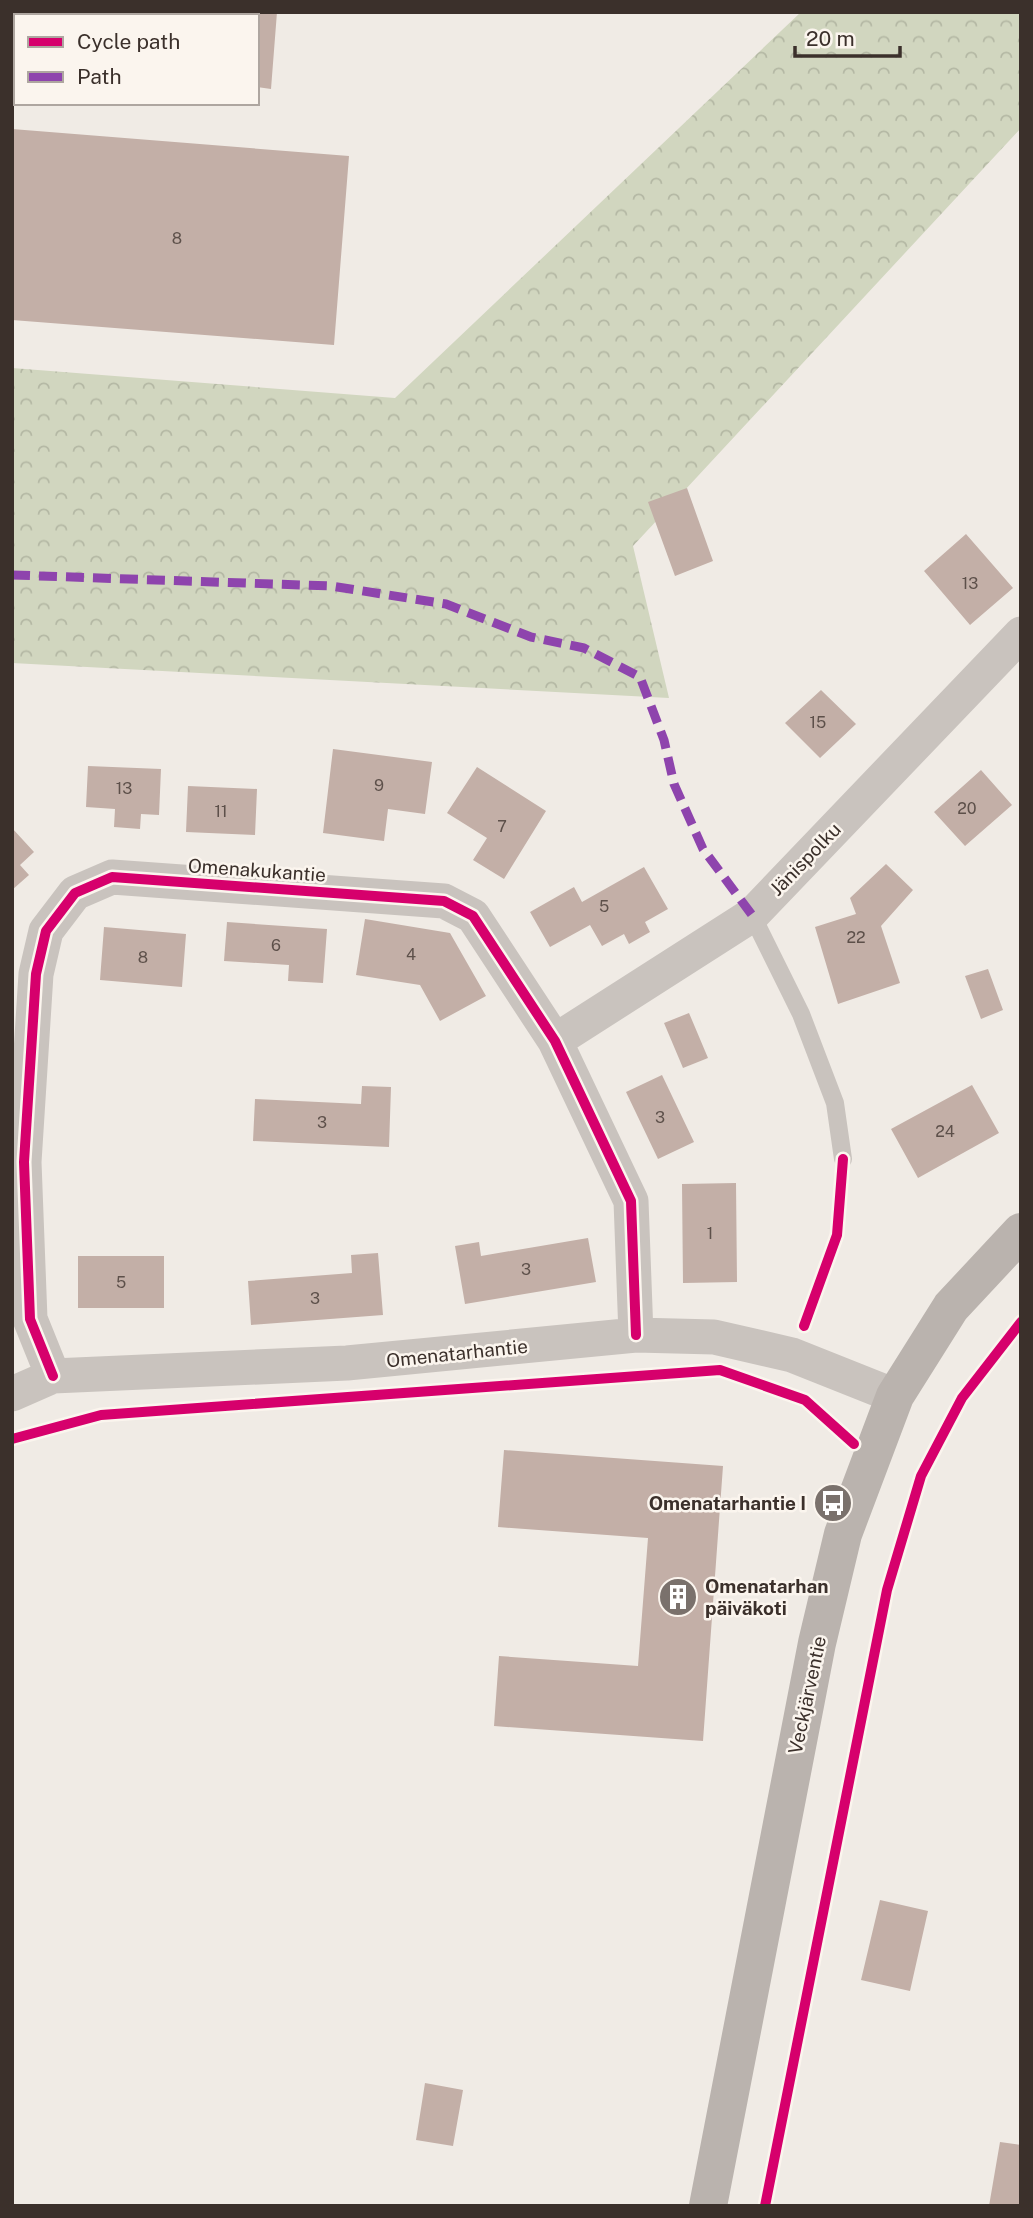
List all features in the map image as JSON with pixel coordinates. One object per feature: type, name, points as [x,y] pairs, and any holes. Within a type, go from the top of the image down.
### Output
[{"type":"street","name":"Jänispolku","points":[[555,1041],[752,915],[1021,634]]},
{"type":"street","name":"Omenakukantie","points":[[53,1376],[30,1319],[24,1162],[36,974],[46,931],[75,894],[112,877],[444,901],[473,916],[555,1041],[631,1200],[636,1335]]},
{"type":"street","name":"Veckjärventie","points":[[708,2206],[817,1643],[843,1534],[895,1396],[951,1307],[1021,1231]]},
{"type":"street","name":"Omenatarhantie","points":[[12,1394],[53,1376],[347,1363],[636,1335],[714,1337],[792,1355],[895,1396]]},
{"type":"lane","points":[[752,915],[801,1014],[835,1103],[843,1159]]},
{"type":"green space","points":[[801,12],[1021,12],[1021,128],[633,546],[669,698],[12,663],[12,368],[395,398]]},
{"type":"building","points":[[12,12],[277,12],[271,89],[259,87],[259,14],[14,14],[12,68]]},
{"type":"building","points":[[12,129],[349,156],[334,345],[12,320]]},
{"type":"building","points":[[687,488],[713,561],[675,576],[648,502]]},
{"type":"building","points":[[966,534],[1013,588],[970,625],[924,571]]},
{"type":"building","points":[[821,690],[856,724],[820,758],[785,723]]},
{"type":"building","points":[[333,749],[432,762],[425,814],[388,809],[384,841],[323,833]]},
{"type":"building","points":[[88,766],[161,769],[159,815],[141,814],[140,829],[114,827],[115,809],[86,807]]},
{"type":"building","points":[[477,767],[546,811],[504,879],[473,860],[487,838],[447,813]]},
{"type":"building","points":[[981,770],[1012,805],[965,846],[934,812]]},
{"type":"building","points":[[188,786],[257,789],[255,835],[186,832]]},
{"type":"building","points":[[12,828],[34,852],[20,865],[29,875],[12,890]]},
{"type":"building","points":[[886,864],[913,890],[881,926],[900,983],[838,1004],[815,927],[856,914],[850,898]]},
{"type":"building","points":[[644,867],[668,909],[645,922],[650,932],[629,944],[624,934],[602,946],[590,925],[550,947],[530,912],[574,887],[582,902]]},
{"type":"building","points":[[365,919],[450,933],[486,996],[440,1021],[420,985],[356,975]]},
{"type":"building","points":[[227,922],[327,929],[323,983],[288,981],[289,965],[224,961]]},
{"type":"building","points":[[104,927],[186,934],[182,987],[100,980]]},
{"type":"building","points":[[988,969],[1003,1010],[981,1019],[965,976]]},
{"type":"building","points":[[689,1013],[708,1058],[683,1068],[664,1023]]},
{"type":"building","points":[[662,1075],[694,1142],[658,1159],[626,1092]]},
{"type":"building","points":[[972,1085],[999,1133],[918,1178],[891,1129]]},
{"type":"building","points":[[362,1086],[391,1087],[389,1147],[253,1141],[255,1099],[361,1104]]},
{"type":"building","points":[[736,1183],[737,1282],[683,1283],[682,1184]]},
{"type":"building","points":[[588,1238],[596,1282],[465,1304],[455,1246],[479,1242],[481,1256]]},
{"type":"building","points":[[378,1253],[383,1315],[251,1325],[248,1281],[352,1273],[351,1255]]},
{"type":"building","points":[[78,1256],[164,1256],[164,1308],[78,1308]]},
{"type":"building","name":"Omenatarhan päiväkoti","points":[[504,1450],[723,1466],[703,1741],[494,1726],[499,1656],[638,1666],[648,1538],[498,1527]]},
{"type":"building","points":[[880,1900],[928,1911],[910,1991],[861,1980]]},
{"type":"building","points":[[425,2083],[463,2090],[453,2146],[416,2140]]},
{"type":"building","points":[[1000,2142],[1021,2145],[1021,2206],[989,2206]]},
{"type":"marked path","points":[[12,575],[331,586],[446,604],[531,637],[584,648],[640,677],[664,740],[674,784],[703,849],[752,915]]},
{"type":"cycle path","points":[[53,1376],[30,1319],[24,1162],[36,974],[46,931],[75,893],[112,877],[444,901],[473,916],[555,1041],[631,1201],[636,1335]]},
{"type":"cycle path","points":[[804,1326],[837,1235],[843,1159]]},
{"type":"cycle path","points":[[765,2206],[887,1590],[921,1476],[962,1398],[1021,1322]]},
{"type":"cycle path","points":[[12,1439],[101,1415],[720,1370],[805,1400],[854,1444]]},
{"type":"place","name":"Omenatarhantie I","points":[[833,1503]]},
{"type":"place","name":"Omenatarhan päiväkoti","points":[[678,1597]]}]
